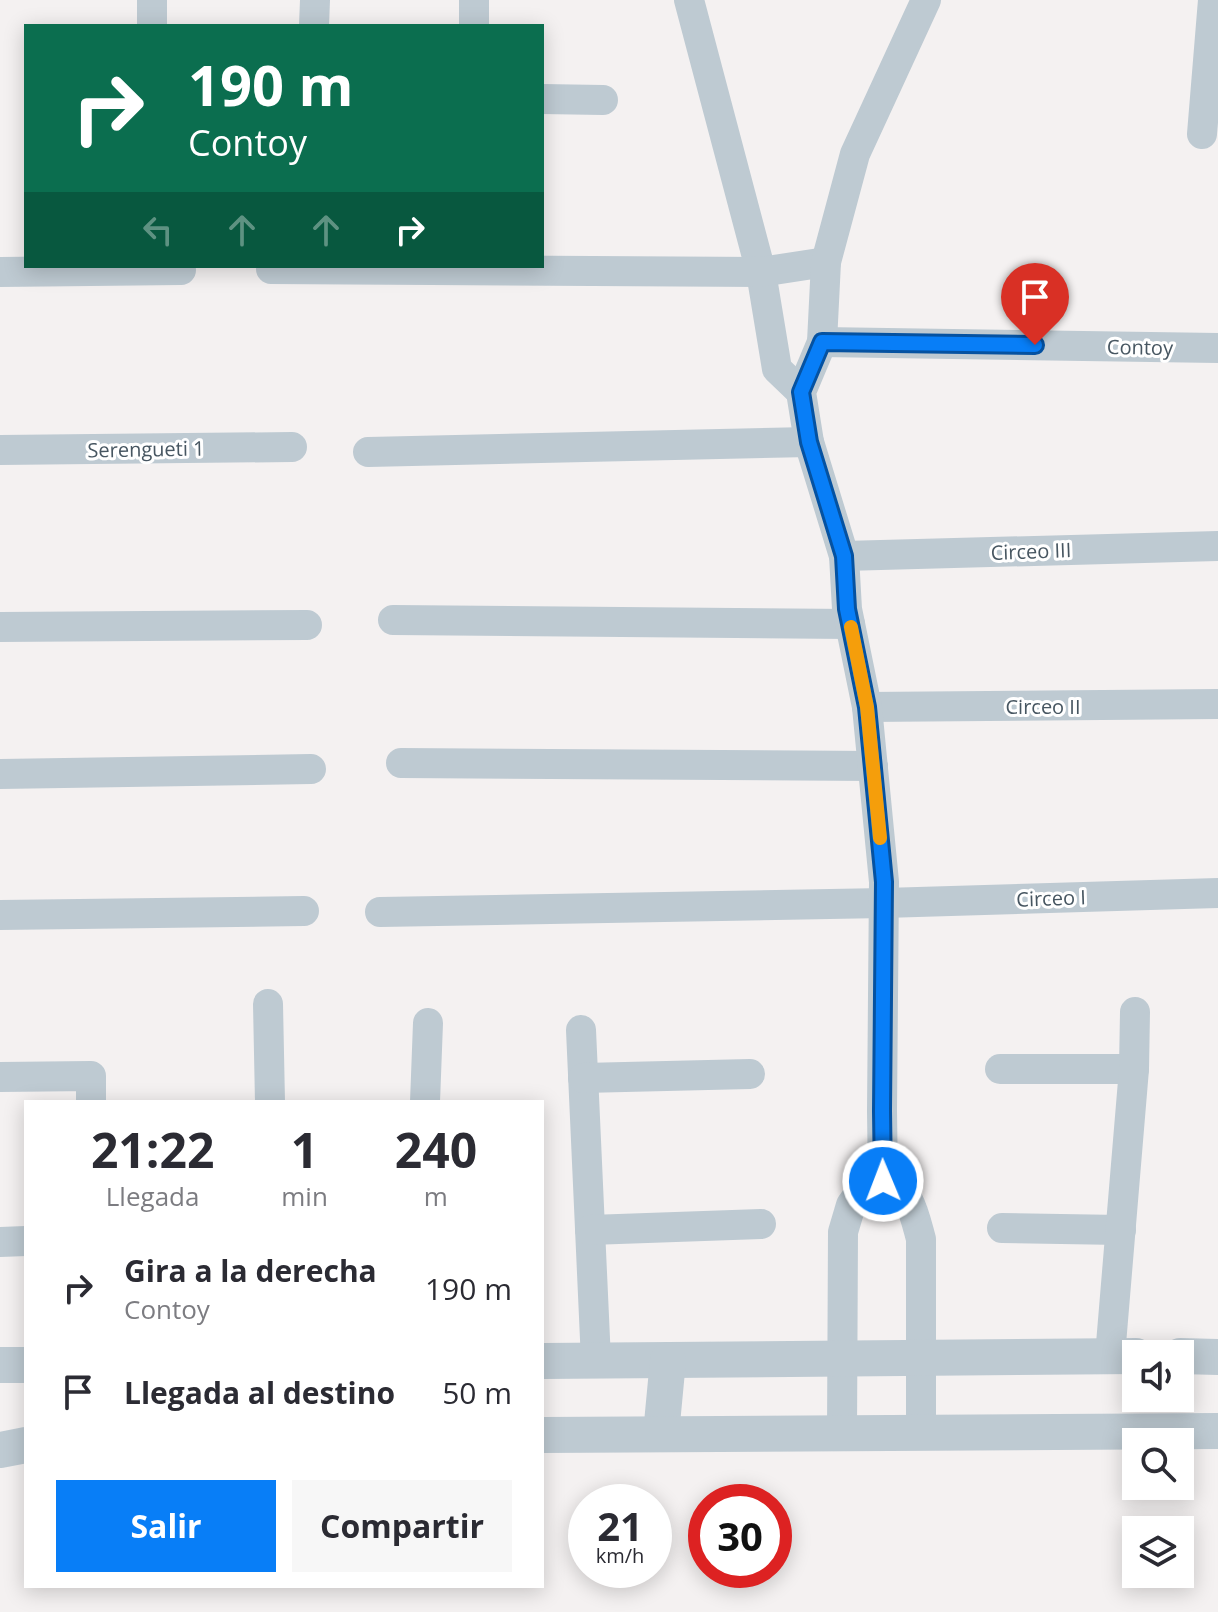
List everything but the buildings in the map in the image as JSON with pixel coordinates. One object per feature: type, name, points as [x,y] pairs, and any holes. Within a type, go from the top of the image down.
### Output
[{"type":"street","points":[[152,0],[152,24]]},
{"type":"street","points":[[314,24],[315,0]]},
{"type":"street","points":[[474,0],[474,24]]},
{"type":"street","points":[[689,0],[761,272],[777,369],[801,392]]},
{"type":"street","points":[[883,1181],[884,882],[867,707],[847,609],[844,556],[809,442],[801,392],[822,342],[826,262],[855,154],[926,0]]},
{"type":"street","points":[[1202,134],[1213,0]]},
{"type":"street","points":[[544,99],[603,100]]},
{"type":"street","points":[[271,269],[761,272],[826,262]]},
{"type":"street","points":[[0,272],[181,270]]},
{"type":"street","name":"Contoy","points":[[822,342],[1218,348]]},
{"type":"street","points":[[368,452],[809,442]]},
{"type":"street","name":"Serengueti 1","points":[[0,450],[292,447]]},
{"type":"street","name":"Circeo III","points":[[844,556],[1218,546]]},
{"type":"street","points":[[393,620],[850,624]]},
{"type":"street","points":[[0,627],[307,625]]},
{"type":"street","name":"Circeo II","points":[[867,707],[1218,704]]},
{"type":"street","points":[[401,763],[873,766]]},
{"type":"street","points":[[0,774],[311,769]]},
{"type":"street","name":"Circeo I","points":[[380,912],[884,903],[1218,893]]},
{"type":"street","points":[[0,915],[304,911]]},
{"type":"street","points":[[268,1004],[270,1100]]},
{"type":"street","points":[[1123,1340],[1121,1230],[1134,1069],[1135,1012]]},
{"type":"street","points":[[425,1100],[428,1023]]},
{"type":"street","points":[[581,1030],[596,1361]]},
{"type":"street","points":[[1000,1069],[1134,1069]]},
{"type":"street","points":[[583,1078],[750,1074]]},
{"type":"street","points":[[0,1077],[91,1076],[91,1100]]},
{"type":"street","points":[[842,1433],[843,1232],[851,1205],[866,1184],[883,1181],[900,1188],[913,1210],[921,1239],[921,1433]]},
{"type":"street","points":[[590,1230],[761,1224]]},
{"type":"street","points":[[1002,1228],[1121,1230]]},
{"type":"street","points":[[0,1242],[24,1241]]},
{"type":"street","points":[[544,1361],[1122,1356]]},
{"type":"street","points":[[1194,1356],[1218,1357]]},
{"type":"street","points":[[661,1434],[668,1360]]},
{"type":"street","points":[[0,1365],[24,1365]]},
{"type":"street","points":[[544,1435],[1218,1431]]},
{"type":"street","points":[[0,1450],[24,1445]]},
{"type":"slow traffic","points":[[851,627],[867,707],[880,838]]},
{"type":"route","points":[[883,1181],[884,882],[867,707],[847,609],[844,556],[809,442],[801,392],[822,342],[1035,345]]}]
